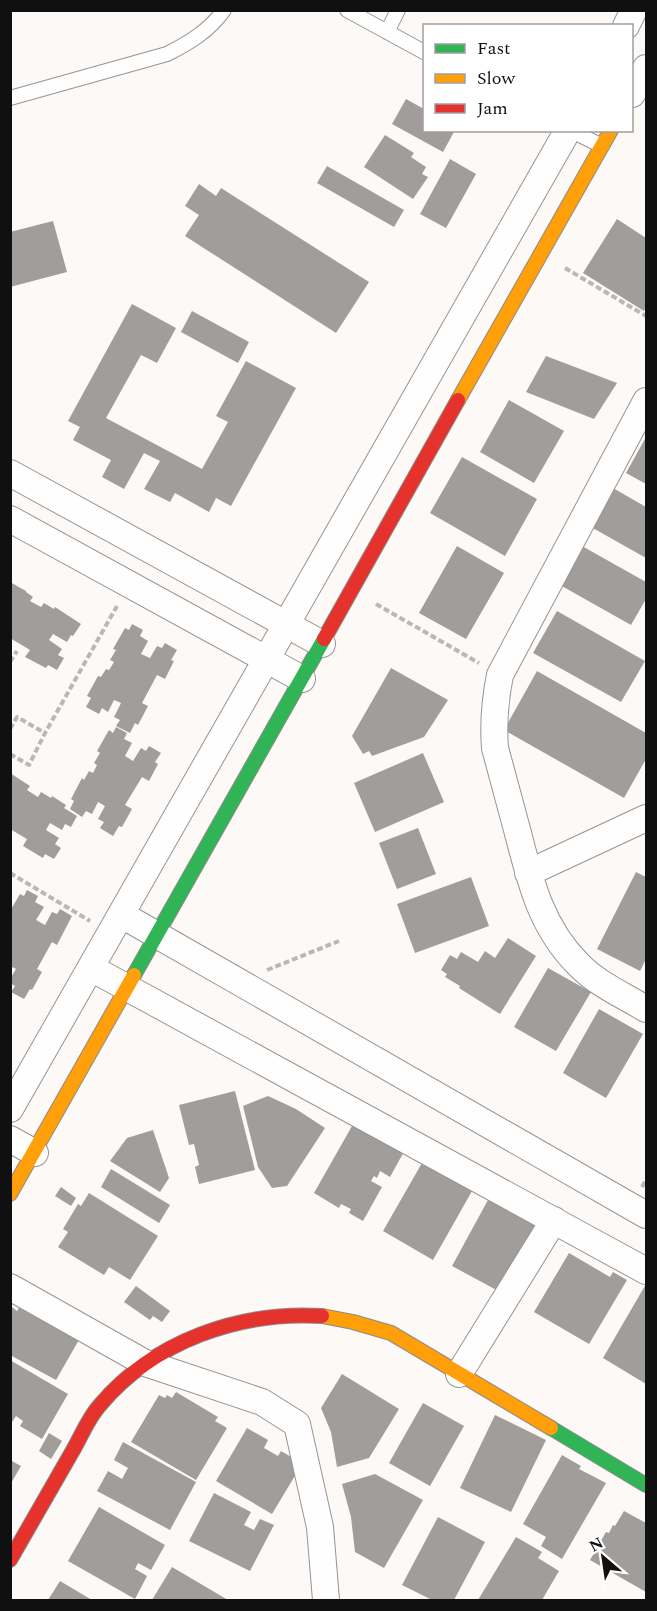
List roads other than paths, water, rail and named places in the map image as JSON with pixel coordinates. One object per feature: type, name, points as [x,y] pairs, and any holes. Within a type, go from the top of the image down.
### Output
[{"type":"street","points":[[627,24],[634,10]]},
{"type":"street","points":[[633,92],[646,68]]},
{"type":"street","points":[[10,1109],[568,132]]},
{"type":"street","points":[[10,1194],[610,132]]},
{"type":"street","points":[[646,400],[500,675],[494,712],[495,748],[528,873],[546,921],[560,944],[577,964],[597,981],[646,1009]]},
{"type":"street","points":[[10,472],[322,644]]},
{"type":"street","points":[[10,519],[302,679]]},
{"type":"street","points":[[528,873],[646,818]]},
{"type":"street","points":[[116,924],[158,935],[646,1215]]},
{"type":"street","points":[[91,968],[646,1271]]},
{"type":"street","points":[[10,1139],[35,1153]]},
{"type":"street","points":[[459,1374],[554,1220]]},
{"type":"street","points":[[10,1287],[145,1363],[262,1402],[297,1425],[320,1527],[326,1600]]},
{"type":"street","points":[[10,1560],[98,1407],[118,1385],[145,1363],[183,1341],[235,1322],[278,1315],[317,1316],[355,1322],[391,1333],[646,1485]]},
{"type":"lane","points":[[10,98],[166,54],[204,32],[224,10]]},
{"type":"lane","points":[[347,10],[423,51]]},
{"type":"lane","points":[[387,32],[398,10]]},
{"type":"lane","points":[[573,132],[602,147]]}]
